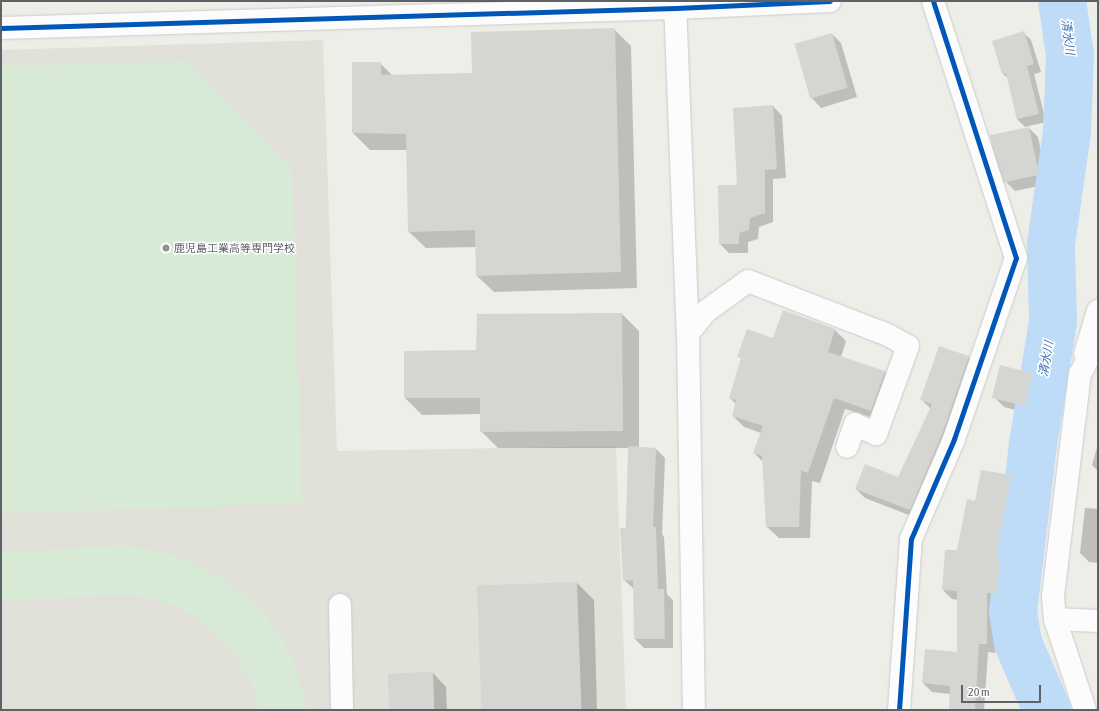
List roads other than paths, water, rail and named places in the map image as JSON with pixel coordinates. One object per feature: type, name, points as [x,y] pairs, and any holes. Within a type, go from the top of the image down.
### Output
[{"type":"street","points":[[1,28],[830,1]]},
{"type":"street","points":[[899,710],[911,539],[954,440],[1016,258],[932,1]]},
{"type":"street","points":[[675,5],[688,334],[694,710]]},
{"type":"street","points":[[688,334],[705,312],[748,281],[888,335],[908,346],[876,434],[855,424],[847,447]]},
{"type":"street","points":[[1085,710],[1055,618],[1053,588],[1080,374],[1098,311]]},
{"type":"street","points":[[1080,374],[1098,340]]},
{"type":"street","points":[[340,605],[342,710]]},
{"type":"street","points":[[1055,618],[1098,621]]},
{"type":"waterway","name":"清水川","points":[[1047,710],[1018,643],[1013,612],[1033,444],[1053,322],[1051,244],[1067,132],[1070,55],[1062,1]]},
{"type":"place","name":"鹿児島工業高等専門学校","points":[[166,248]]}]
